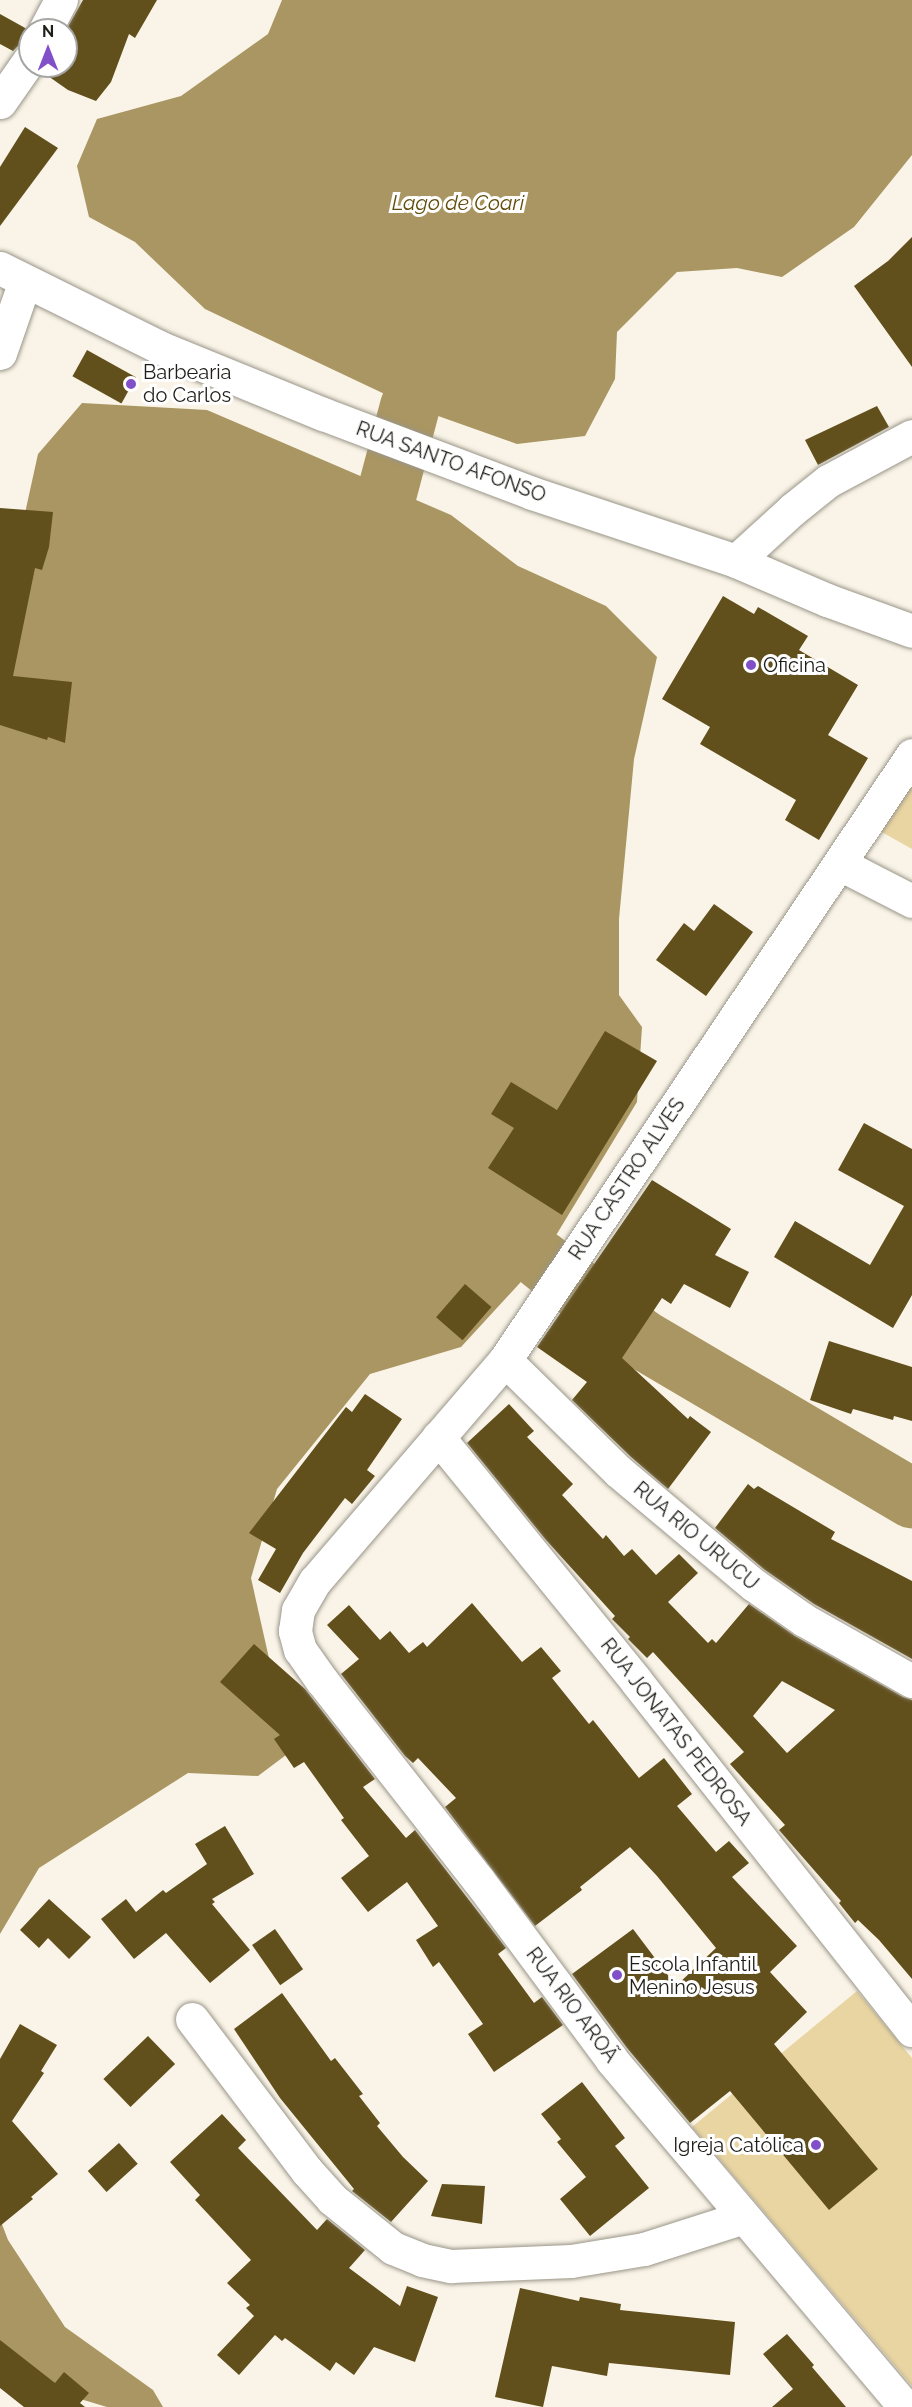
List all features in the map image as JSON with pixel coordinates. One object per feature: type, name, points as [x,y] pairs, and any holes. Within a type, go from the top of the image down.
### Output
[{"type":"street","points":[[51,18],[61,0]]},
{"type":"street","points":[[0,102],[18,76]]},
{"type":"street","points":[[0,353],[12,274]]},
{"type":"street","name":"RUA SANTO AFONSO","points":[[12,274],[161,348],[323,414],[532,493],[736,561],[827,600],[912,631]]},
{"type":"street","points":[[736,561],[793,509],[828,481],[912,436]]},
{"type":"street","name":"RUA CASTRO ALVES","points":[[315,1581],[505,1360],[912,755]]},
{"type":"street","points":[[840,864],[912,901]]},
{"type":"street","name":"RUA RIO URUCU","points":[[505,1360],[618,1471],[754,1585],[804,1620],[912,1681]]},
{"type":"street","name":"RUA JONATAS PEDROSA","points":[[438,1437],[636,1681],[912,2030]]},
{"type":"street","name":"RUA RIO AROÃ","points":[[315,1581],[298,1610],[295,1631],[300,1650],[612,2060],[905,2407]]},
{"type":"street","points":[[192,2019],[307,2172],[332,2199],[393,2248],[422,2260],[451,2266],[571,2261],[644,2249],[744,2217]]},
{"type":"shaded area","points":[[912,771],[912,849],[871,826]]},
{"type":"shaded area","points":[[857,1991],[912,2058],[912,2386],[692,2127]]},
{"type":"water","name":"Lago de Coari","points":[[282,0],[912,0],[912,155],[854,227],[782,277],[737,268],[677,272],[617,332],[615,379],[585,436],[517,444],[410,406],[205,309],[135,242],[89,217],[77,166],[97,119],[181,96],[268,34]]},
{"type":"water","points":[[82,403],[207,410],[451,515],[518,566],[606,606],[657,657],[634,759],[619,919],[619,995],[642,1027],[637,1102],[541,1260],[461,1347],[370,1374],[277,1489],[251,1578],[290,1752],[258,1776],[188,1773],[39,1868],[0,1934],[0,627],[38,454]]},
{"type":"water","points":[[0,2219],[8,2240],[65,2327],[153,2390],[163,2407],[107,2407],[77,2398],[0,2363]]},
{"type":"building","points":[[83,0],[157,0],[135,38],[129,34],[111,82],[96,101],[68,90],[51,78],[78,78],[78,18],[73,18]]},
{"type":"building","points":[[0,14],[18,24],[18,46],[13,51],[0,44]]},
{"type":"building","points":[[25,127],[58,148],[0,226],[0,167]]},
{"type":"building","points":[[912,237],[912,367],[854,286],[888,261]]},
{"type":"building","points":[[87,350],[136,377],[121,403],[72,376]]},
{"type":"building","points":[[877,406],[889,427],[818,465],[805,440]]},
{"type":"building","points":[[0,508],[53,512],[49,547],[42,570],[35,568],[13,676],[72,682],[65,743],[48,737],[47,740],[0,725]]},
{"type":"building","points":[[723,596],[754,614],[758,607],[808,636],[799,650],[858,685],[828,735],[868,758],[819,840],[785,820],[796,800],[700,744],[710,727],[662,699]]},
{"type":"building","points":[[714,904],[753,932],[706,996],[656,960],[684,923],[694,931]]},
{"type":"building","points":[[605,1031],[657,1061],[562,1215],[488,1168],[514,1128],[491,1114],[511,1082],[557,1110]]},
{"type":"building","points":[[864,1123],[912,1149],[912,1295],[893,1328],[774,1257],[795,1221],[870,1265],[904,1206],[838,1170]]},
{"type":"building","points":[[652,1180],[731,1229],[715,1255],[749,1272],[730,1308],[684,1284],[671,1304],[662,1298],[622,1358],[688,1419],[690,1416],[711,1432],[668,1489],[572,1400],[587,1382],[537,1347]]},
{"type":"building","points":[[465,1284],[491,1307],[463,1340],[436,1317]]},
{"type":"building","points":[[829,1341],[912,1367],[912,1421],[894,1416],[893,1420],[853,1409],[851,1414],[810,1400]]},
{"type":"building","points":[[365,1394],[402,1419],[367,1470],[375,1476],[352,1504],[345,1498],[303,1553],[280,1593],[258,1580],[276,1549],[249,1533],[346,1407],[352,1412]]},
{"type":"building","points":[[509,1404],[534,1431],[527,1437],[573,1484],[562,1495],[603,1539],[606,1535],[624,1556],[632,1549],[656,1575],[679,1554],[698,1573],[668,1602],[708,1643],[712,1639],[716,1643],[749,1604],[795,1636],[912,1700],[912,1979],[879,1940],[858,1920],[855,1923],[839,1903],[841,1901],[779,1830],[785,1825],[730,1764],[744,1752],[653,1652],[647,1658],[628,1639],[630,1637],[612,1619],[615,1616],[546,1540],[467,1443]],"holes":[[[782,1681],[835,1710],[787,1753],[753,1716]]]},
{"type":"building","points":[[748,1484],[754,1489],[758,1486],[835,1532],[831,1539],[912,1581],[912,1659],[814,1604],[765,1570],[715,1528]]},
{"type":"building","points":[[472,1603],[522,1662],[541,1647],[561,1671],[552,1678],[589,1724],[593,1720],[639,1778],[664,1758],[692,1794],[677,1806],[716,1852],[729,1841],[749,1863],[732,1877],[797,1946],[770,1972],[807,2012],[774,2044],[878,2169],[829,2210],[730,2091],[690,2123],[627,2048],[572,1974],[633,1929],[676,1986],[716,1948],[657,1876],[630,1847],[580,1887],[582,1890],[535,1926],[445,1807],[456,1798],[418,1758],[413,1763],[405,1756],[341,1674],[359,1659],[327,1625],[349,1605],[380,1640],[390,1631],[409,1653],[423,1642],[427,1647]]},
{"type":"building","points":[[254,1644],[305,1689],[375,1779],[363,1787],[406,1838],[415,1830],[506,1948],[498,1954],[534,2003],[542,1997],[563,2025],[494,2072],[468,2034],[483,2024],[439,1962],[433,1967],[416,1940],[438,1926],[407,1882],[368,1912],[341,1878],[369,1856],[341,1820],[344,1818],[304,1762],[294,1768],[274,1739],[280,1735],[220,1682]]},
{"type":"building","points":[[225,1826],[254,1874],[212,1899],[215,1902],[212,1904],[250,1950],[210,1983],[166,1933],[134,1959],[101,1919],[126,1899],[136,1912],[163,1890],[166,1893],[207,1864],[195,1844]]},
{"type":"building","points":[[49,1899],[91,1937],[69,1959],[48,1938],[39,1948],[20,1930]]},
{"type":"building","points":[[275,1929],[303,1969],[280,1985],[252,1945]]},
{"type":"building","points":[[282,1993],[331,2061],[335,2058],[363,2094],[359,2096],[380,2123],[377,2126],[403,2157],[428,2181],[391,2222],[352,2191],[354,2189],[280,2098],[234,2029]]},
{"type":"building","points":[[20,2024],[57,2045],[41,2071],[44,2073],[12,2121],[58,2174],[31,2197],[33,2199],[0,2226],[0,2059]]},
{"type":"building","points":[[148,2036],[175,2064],[130,2107],[103,2079]]},
{"type":"building","points":[[582,2082],[625,2138],[615,2146],[649,2188],[590,2236],[560,2199],[586,2177],[557,2142],[561,2139],[541,2114]]},
{"type":"building","points":[[222,2114],[246,2140],[238,2148],[317,2230],[327,2219],[365,2250],[349,2268],[400,2306],[407,2286],[438,2297],[415,2362],[374,2347],[354,2375],[336,2362],[330,2371],[285,2338],[282,2341],[275,2335],[239,2375],[217,2355],[254,2316],[246,2308],[250,2305],[227,2283],[251,2260],[195,2200],[200,2195],[170,2162]]},
{"type":"building","points":[[119,2143],[138,2164],[107,2192],[88,2171]]},
{"type":"building","points":[[442,2184],[485,2186],[482,2224],[431,2216]]},
{"type":"building","points":[[520,2288],[579,2301],[580,2297],[621,2304],[620,2310],[735,2322],[730,2375],[609,2363],[607,2376],[552,2366],[543,2407],[495,2397]]},
{"type":"building","points":[[787,2334],[846,2407],[772,2407],[793,2389],[763,2354]]},
{"type":"building","points":[[0,2340],[55,2383],[64,2372],[89,2393],[80,2403],[85,2407],[24,2407],[0,2388]]},
{"type":"waterway","points":[[367,568],[410,406]]},
{"type":"waterway","points":[[541,1260],[640,1338],[912,1498]]},
{"type":"place","name":"Barbearia do Carlos","points":[[131,384]]},
{"type":"place","name":"Oficina","points":[[751,665]]},
{"type":"place","name":"Escola Infantil Menino Jesus","points":[[617,1975]]},
{"type":"place","name":"Igreja Católica","points":[[816,2145]]}]
